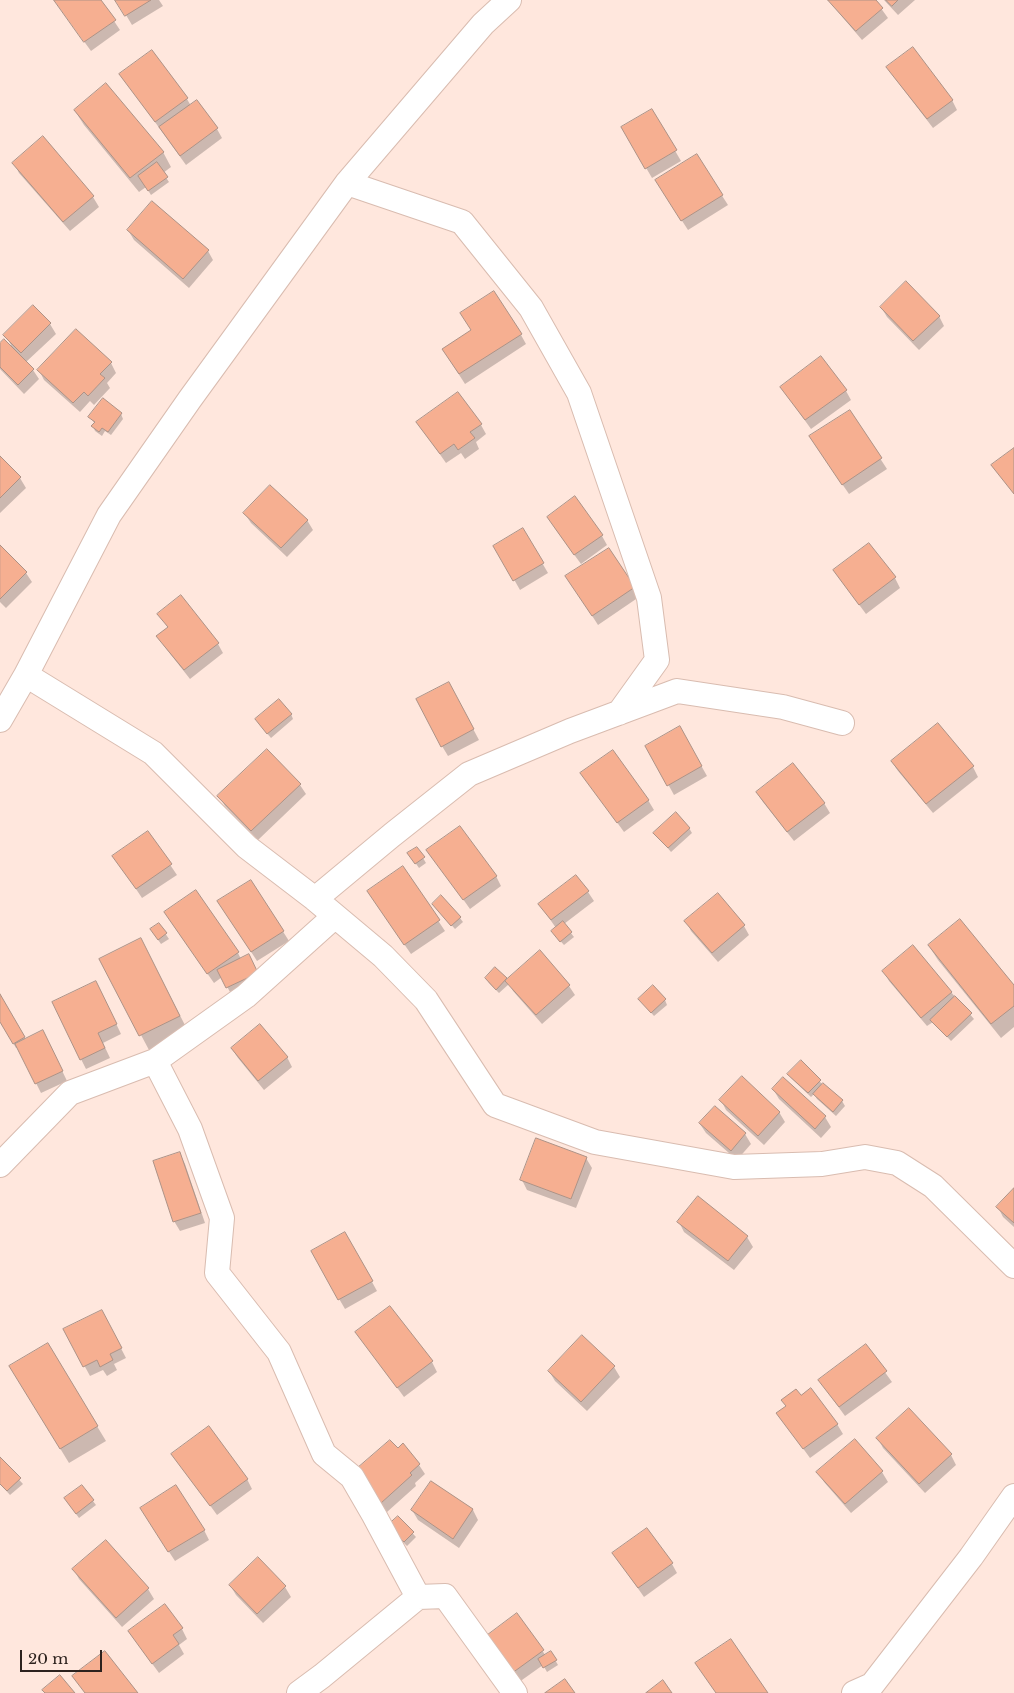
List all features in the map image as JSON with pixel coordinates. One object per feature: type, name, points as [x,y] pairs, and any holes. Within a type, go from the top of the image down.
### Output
[{"type":"street","points":[[0,720],[26,675],[109,515],[190,399],[347,183],[483,24],[509,0]]},
{"type":"street","points":[[347,183],[462,222],[531,308],[579,393],[649,598],[657,660],[619,713]]},
{"type":"street","points":[[26,675],[153,753],[247,848],[316,900],[383,956],[426,1000],[495,1105],[595,1142],[734,1167],[822,1164],[865,1157],[897,1164],[933,1186],[1014,1266]]},
{"type":"street","points":[[316,900],[392,835],[469,774],[570,731],[677,691],[783,707],[842,723]]},
{"type":"street","points":[[0,1165],[70,1093],[155,1061],[246,996],[335,916]]},
{"type":"street","points":[[155,1061],[190,1129],[222,1218],[217,1273],[279,1352],[324,1454],[352,1477],[418,1597]]},
{"type":"street","points":[[854,1693],[872,1686],[971,1557],[1014,1496]]},
{"type":"street","points":[[299,1693],[418,1597],[445,1596],[515,1693]]},
{"type":"building","points":[[54,0],[101,0],[116,20],[84,42]]},
{"type":"building","points":[[115,0],[151,0],[125,16]]},
{"type":"building","points":[[828,0],[876,0],[883,8],[856,31]]},
{"type":"building","points":[[886,0],[898,0],[892,6]]},
{"type":"building","points":[[913,47],[953,100],[927,119],[886,67]]},
{"type":"building","points":[[152,50],[188,98],[155,122],[119,74]]},
{"type":"building","points":[[106,83],[164,152],[130,178],[74,110]]},
{"type":"building","points":[[197,100],[218,128],[180,156],[159,127]]},
{"type":"building","points":[[652,109],[677,150],[645,169],[621,127]]},
{"type":"building","points":[[43,136],[94,196],[63,222],[12,163]]},
{"type":"building","points":[[697,154],[723,195],[681,221],[655,180]]},
{"type":"building","points":[[157,162],[168,177],[148,191],[138,176]]},
{"type":"building","points":[[152,201],[209,250],[183,279],[127,230]]},
{"type":"building","points":[[906,281],[940,316],[913,341],[880,307]]},
{"type":"building","points":[[494,291],[522,334],[459,374],[442,349],[471,330],[460,313]]},
{"type":"building","points":[[33,305],[51,323],[21,353],[3,335]]},
{"type":"building","points":[[76,329],[112,362],[100,374],[105,378],[88,396],[84,392],[73,403],[37,370]]},
{"type":"building","points":[[4,339],[34,369],[18,385],[0,367],[0,343]]},
{"type":"building","points":[[821,356],[847,390],[805,420],[780,387]]},
{"type":"building","points":[[458,392],[482,424],[470,432],[475,438],[458,450],[454,444],[440,454],[416,422]]},
{"type":"building","points":[[103,398],[122,413],[108,432],[102,428],[99,432],[91,426],[95,422],[88,417]]},
{"type":"building","points":[[850,410],[882,458],[842,485],[809,436]]},
{"type":"building","points":[[1014,448],[1014,494],[991,465]]},
{"type":"building","points":[[0,456],[21,477],[0,498]]},
{"type":"building","points":[[270,485],[308,520],[281,548],[243,513]]},
{"type":"building","points":[[575,496],[603,535],[574,555],[547,517]]},
{"type":"building","points":[[523,528],[544,563],[513,581],[493,546]]},
{"type":"building","points":[[869,543],[896,577],[859,605],[833,570]]},
{"type":"building","points":[[0,545],[27,572],[0,599]]},
{"type":"building","points":[[609,548],[635,587],[592,616],[565,576]]},
{"type":"building","points":[[181,595],[219,643],[184,670],[156,636],[168,627],[157,614]]},
{"type":"building","points":[[449,682],[474,729],[441,747],[416,699]]},
{"type":"building","points":[[279,699],[292,714],[267,734],[255,719]]},
{"type":"building","points":[[938,723],[974,766],[926,804],[891,761]]},
{"type":"building","points":[[680,726],[702,766],[667,786],[645,746]]},
{"type":"building","points":[[267,749],[301,784],[251,831],[217,796]]},
{"type":"building","points":[[613,750],[649,800],[617,823],[580,773]]},
{"type":"building","points":[[793,763],[825,803],[787,832],[756,792]]},
{"type":"building","points":[[676,812],[690,828],[668,848],[653,833]]},
{"type":"building","points":[[460,826],[497,876],[463,900],[426,850]]},
{"type":"building","points":[[148,831],[172,864],[136,889],[112,856]]},
{"type":"building","points":[[417,847],[425,857],[415,864],[407,853]]},
{"type":"building","points":[[403,866],[440,920],[404,945],[367,891]]},
{"type":"building","points":[[576,875],[589,891],[551,920],[538,904]]},
{"type":"building","points":[[251,880],[284,931],[251,952],[217,901]]},
{"type":"building","points":[[196,890],[239,952],[207,974],[164,912]]},
{"type":"building","points":[[718,893],[745,925],[712,953],[684,921]]},
{"type":"building","points":[[441,895],[461,917],[451,926],[432,904]]},
{"type":"building","points":[[960,919],[1014,985],[1014,1006],[991,1024],[928,945]]},
{"type":"building","points":[[563,921],[572,932],[560,942],[551,931]]},
{"type":"building","points":[[159,923],[167,933],[158,940],[150,929]]},
{"type":"building","points":[[141,938],[180,1016],[139,1036],[99,959]]},
{"type":"building","points":[[913,945],[952,992],[921,1018],[882,971]]},
{"type":"building","points":[[540,950],[570,985],[536,1015],[505,981]]},
{"type":"building","points":[[249,954],[258,973],[226,988],[217,970]]},
{"type":"building","points":[[495,967],[507,978],[496,990],[485,978]]},
{"type":"building","points":[[96,981],[117,1024],[98,1033],[105,1048],[80,1060],[52,1002]]},
{"type":"building","points":[[653,985],[666,999],[651,1013],[638,999]]},
{"type":"building","points":[[0,994],[25,1037],[13,1044],[0,1022]]},
{"type":"building","points":[[955,996],[972,1013],[947,1037],[930,1020]]},
{"type":"building","points":[[260,1024],[288,1057],[258,1081],[231,1048]]},
{"type":"building","points":[[43,1030],[63,1071],[35,1084],[15,1044]]},
{"type":"building","points":[[801,1060],[821,1080],[808,1093],[787,1074]]},
{"type":"building","points":[[742,1076],[780,1112],[758,1136],[719,1100]]},
{"type":"building","points":[[783,1077],[826,1116],[815,1129],[772,1089]]},
{"type":"building","points":[[823,1083],[843,1100],[833,1112],[813,1094]]},
{"type":"building","points":[[715,1106],[746,1133],[731,1151],[699,1123]]},
{"type":"building","points":[[536,1138],[587,1157],[571,1199],[520,1180]]},
{"type":"building","points":[[180,1152],[201,1213],[173,1222],[153,1161]]},
{"type":"building","points":[[1014,1188],[1014,1223],[996,1207]]},
{"type":"building","points":[[698,1196],[748,1236],[728,1261],[677,1222]]},
{"type":"building","points":[[345,1232],[373,1281],[338,1300],[311,1251]]},
{"type":"building","points":[[390,1306],[433,1361],[397,1388],[355,1332]]},
{"type":"building","points":[[102,1310],[122,1348],[110,1354],[113,1360],[100,1367],[97,1360],[83,1367],[63,1329]]},
{"type":"building","points":[[582,1335],[615,1366],[581,1402],[548,1371]]},
{"type":"building","points":[[48,1343],[98,1426],[60,1449],[9,1366]]},
{"type":"building","points":[[866,1344],[887,1371],[839,1407],[818,1380]]},
{"type":"building","points":[[811,1388],[838,1424],[803,1449],[776,1413],[786,1406],[781,1400],[796,1389],[801,1395]]},
{"type":"building","points":[[909,1408],[952,1454],[919,1484],[876,1438]]},
{"type":"building","points":[[209,1426],[248,1479],[210,1506],[171,1454]]},
{"type":"building","points":[[855,1439],[883,1471],[845,1504],[816,1472]]},
{"type":"building","points":[[390,1440],[398,1448],[403,1443],[420,1464],[410,1473],[412,1475],[381,1503],[353,1472]]},
{"type":"building","points":[[0,1457],[21,1478],[7,1491],[0,1484]]},
{"type":"building","points":[[431,1481],[473,1509],[453,1539],[411,1510]]},
{"type":"building","points":[[82,1485],[94,1500],[76,1514],[64,1498]]},
{"type":"building","points":[[176,1485],[205,1530],[168,1552],[140,1508]]},
{"type":"building","points":[[398,1516],[414,1532],[404,1542],[387,1526]]},
{"type":"building","points":[[647,1528],[673,1563],[638,1588],[612,1553]]},
{"type":"building","points":[[106,1540],[149,1588],[116,1618],[72,1569]]},
{"type":"building","points":[[258,1557],[286,1586],[257,1614],[229,1585]]},
{"type":"building","points":[[165,1604],[183,1628],[173,1635],[179,1644],[152,1664],[128,1631]]},
{"type":"building","points":[[517,1613],[544,1650],[508,1676],[481,1640]]},
{"type":"building","points":[[731,1639],[768,1693],[716,1693],[695,1663]]},
{"type":"building","points":[[105,1651],[138,1693],[85,1693],[72,1676]]},
{"type":"building","points":[[551,1651],[557,1660],[543,1668],[538,1659]]},
{"type":"building","points":[[60,1675],[75,1693],[45,1693],[42,1690]]},
{"type":"building","points":[[565,1679],[575,1693],[545,1693]]},
{"type":"building","points":[[663,1680],[672,1693],[646,1693]]}]
